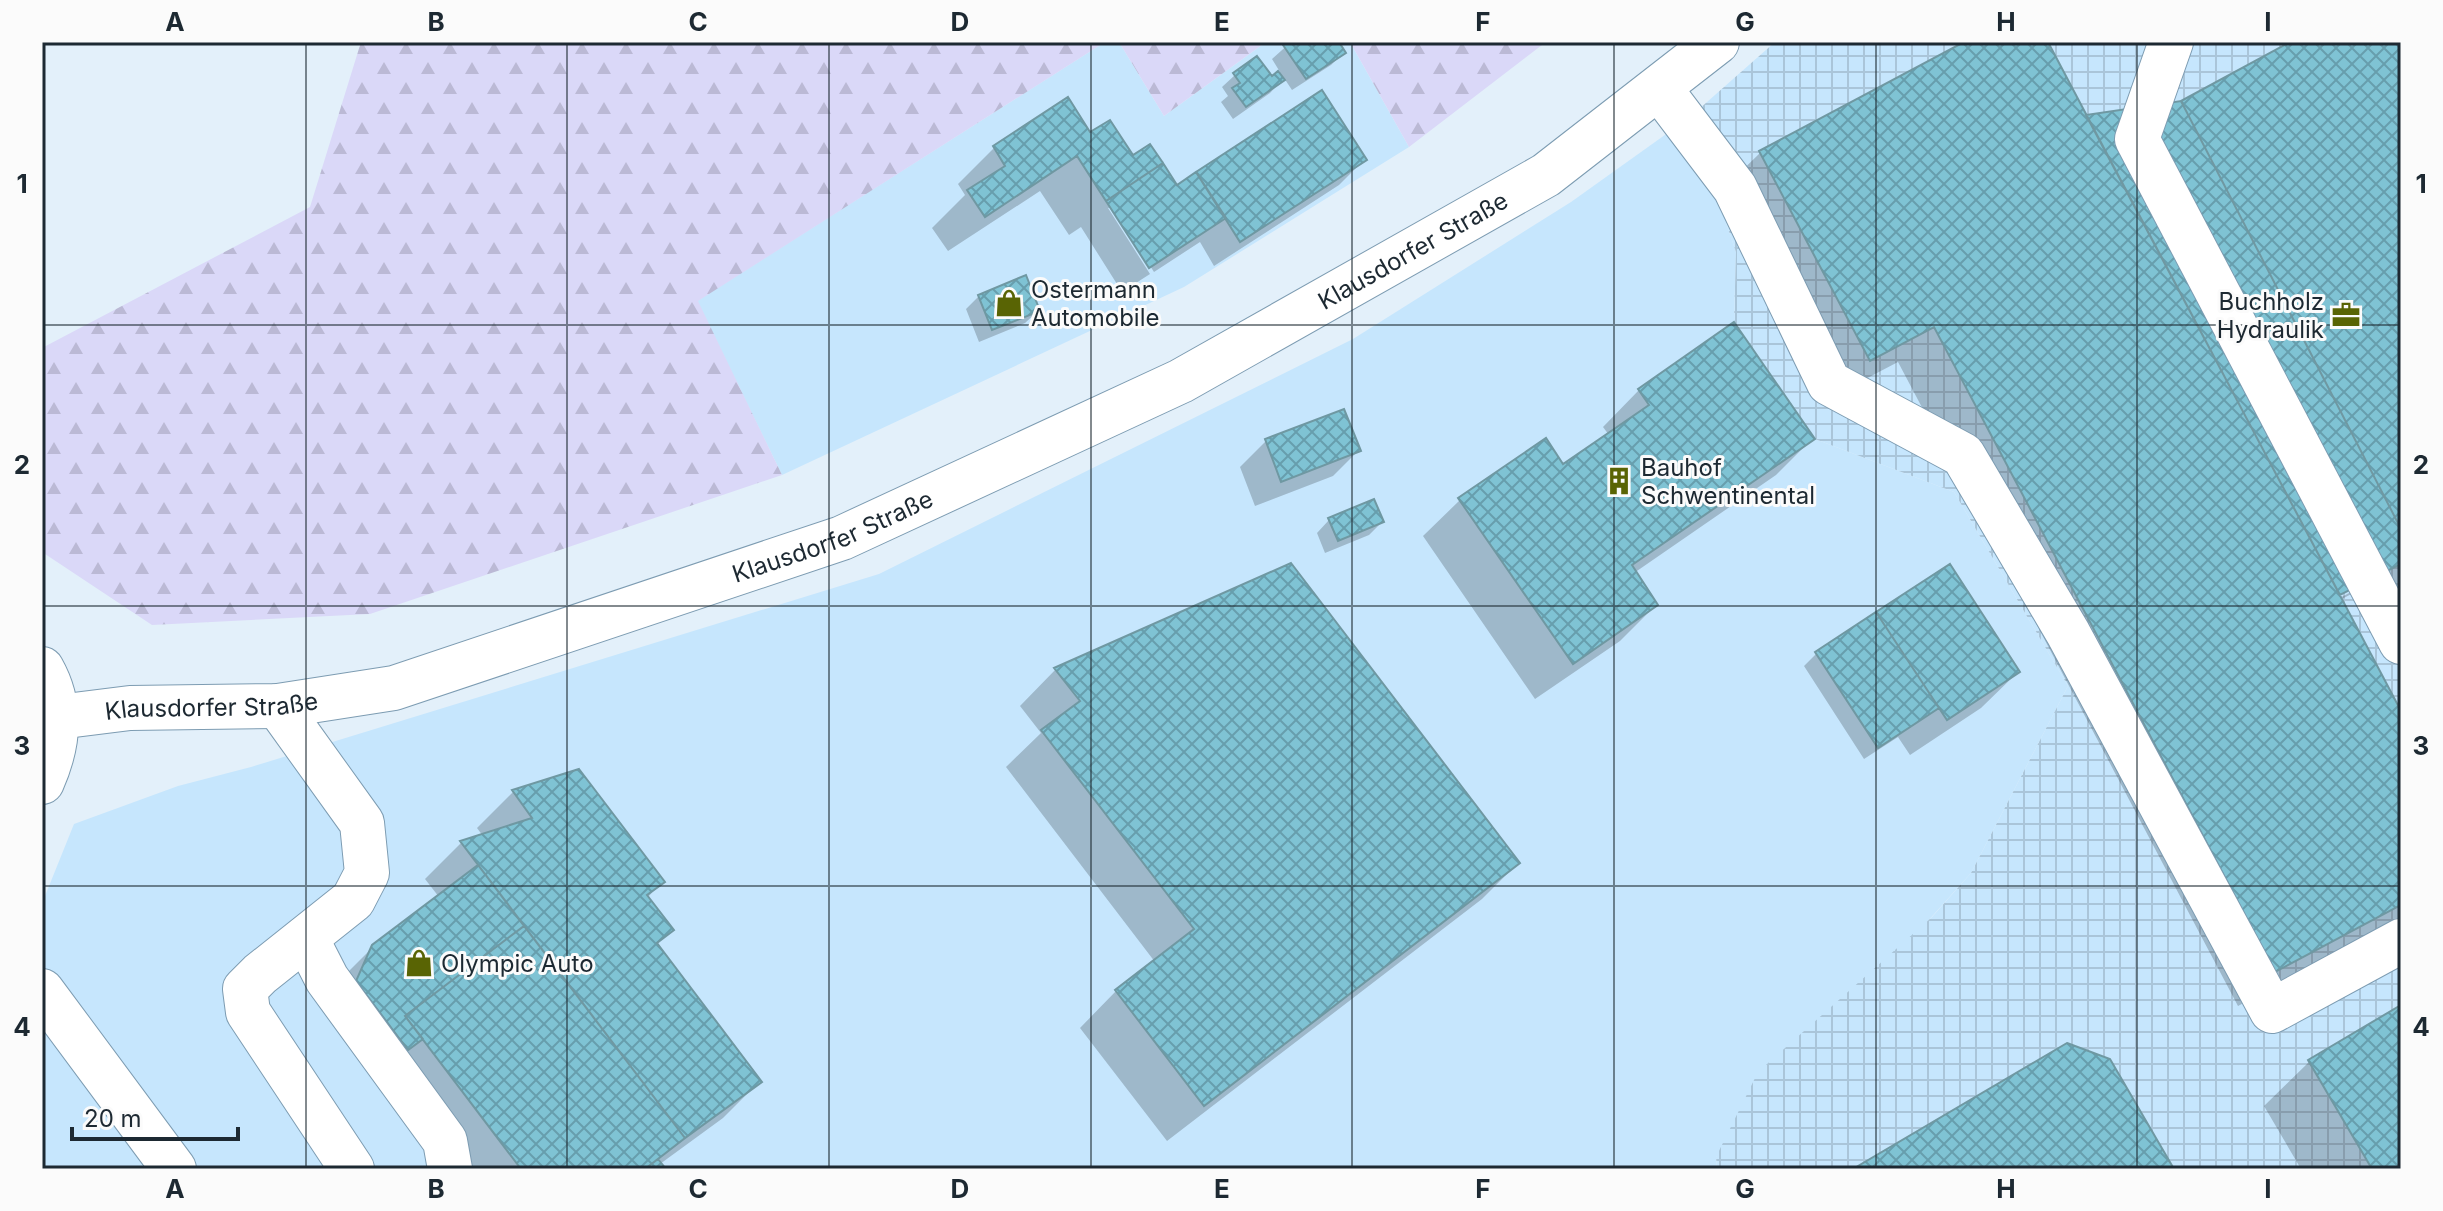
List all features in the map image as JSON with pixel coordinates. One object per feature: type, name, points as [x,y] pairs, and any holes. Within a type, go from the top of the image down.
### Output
[{"type":"street","name":"Klausdorfer Straße","points":[[58,717],[130,708],[278,706],[394,688],[842,538],[1181,381],[1546,175],[1717,42]]},
{"type":"street","points":[[2171,42],[2137,139],[2401,642]]},
{"type":"street","points":[[1660,89],[1735,188],[1829,383],[1963,455],[2068,633],[2272,1011],[2401,941]]},
{"type":"street","points":[[42,669],[50,683],[58,717],[54,755],[42,782]]},
{"type":"street","points":[[278,706],[362,823],[367,873],[353,900],[245,989],[248,1012],[352,1169]]},
{"type":"street","points":[[306,938],[327,979],[445,1141],[450,1169]]},
{"type":"street","points":[[42,991],[174,1169]]},
{"type":"shaded area","points":[[1105,42],[1119,42],[1164,116],[1266,42],[1350,42],[1409,147],[1184,287],[782,475],[697,301]]},
{"type":"shaded area","points":[[1775,42],[2401,42],[2401,1169],[1717,1169],[1716,1157],[1758,1072],[1932,917],[1971,873],[2068,686],[1954,492],[1815,439],[1734,322],[1736,252],[1690,117]]},
{"type":"shaded area","points":[[1690,117],[1736,252],[1734,322],[1815,439],[1954,492],[2068,686],[1971,873],[1716,1157],[1717,1169],[42,1169],[42,898],[74,824],[178,786],[251,767],[879,574],[1353,339],[1571,202]]},
{"type":"green space","points":[[361,42],[1105,42],[698,301],[782,475],[370,614],[152,625],[42,552],[42,348],[310,207]]},
{"type":"green space","points":[[1119,42],[1266,42],[1164,116]]},
{"type":"green space","points":[[1350,42],[1546,42],[1409,147]]},
{"type":"building","points":[[1287,42],[1339,42],[1346,53],[1306,79],[1283,45]]},
{"type":"building","points":[[1964,42],[2048,42],[2401,711],[2401,905],[2275,972],[1934,327],[1870,361],[1759,151]]},
{"type":"building","name":"Buchholz Hydraulik","points":[[2290,42],[2401,42],[2401,529],[2181,101]]},
{"type":"building","points":[[1257,56],[1272,76],[1278,71],[1285,80],[1246,107],[1232,88],[1240,83],[1233,73]]},
{"type":"building","points":[[1322,90],[1367,160],[1240,242],[1196,172]]},
{"type":"building","points":[[1068,97],[1090,132],[1110,120],[1133,155],[1150,144],[1163,163],[1106,201],[1077,156],[985,217],[967,190],[1005,166],[993,146]]},
{"type":"building","points":[[2181,101],[2401,529],[2401,564],[2340,595],[2086,115]]},
{"type":"building","points":[[1163,163],[1177,185],[1196,172],[1226,218],[1149,268],[1106,201]]},
{"type":"building","name":"Ostermann Automobile","points":[[1026,275],[1040,311],[992,330],[978,295]]},
{"type":"building","name":"Bauhof Schwentinental","points":[[1734,322],[1815,439],[1632,565],[1658,605],[1573,664],[1458,498],[1546,438],[1563,464],[1649,405],[1638,389]]},
{"type":"building","points":[[1344,409],[1361,451],[1281,482],[1265,439]]},
{"type":"building","points":[[1374,499],[1384,522],[1338,541],[1328,518]]},
{"type":"building","points":[[1291,563],[1520,863],[1204,1106],[1115,990],[1194,929],[1041,730],[1080,701],[1054,668]]},
{"type":"building","points":[[1950,564],[2020,672],[1947,720],[1876,612]]},
{"type":"building","points":[[1876,612],[1939,708],[1878,748],[1815,652]]},
{"type":"building","points":[[579,769],[665,882],[647,895],[674,930],[657,943],[762,1082],[685,1138],[460,841],[532,818],[512,790]]},
{"type":"building","name":"Olympic Auto","points":[[478,865],[524,926],[405,1016],[423,1039],[408,1050],[356,981],[372,945]]},
{"type":"building","points":[[524,926],[685,1138],[645,1169],[521,1169],[405,1016]]},
{"type":"building","points":[[2401,1005],[2401,1169],[2372,1169],[2308,1060]]},
{"type":"building","points":[[2067,1043],[2110,1059],[2174,1169],[1853,1169]]},
{"type":"building","points":[[658,1159],[666,1169],[645,1169]]},
{"type":"place","name":"Ostermann Automobile","points":[[1009,303]]},
{"type":"place","name":"Buchholz Hydraulik","points":[[2346,315]]},
{"type":"place","name":"Bauhof Schwentinental","points":[[1619,481]]},
{"type":"place","name":"Olympic Auto","points":[[419,963]]}]
